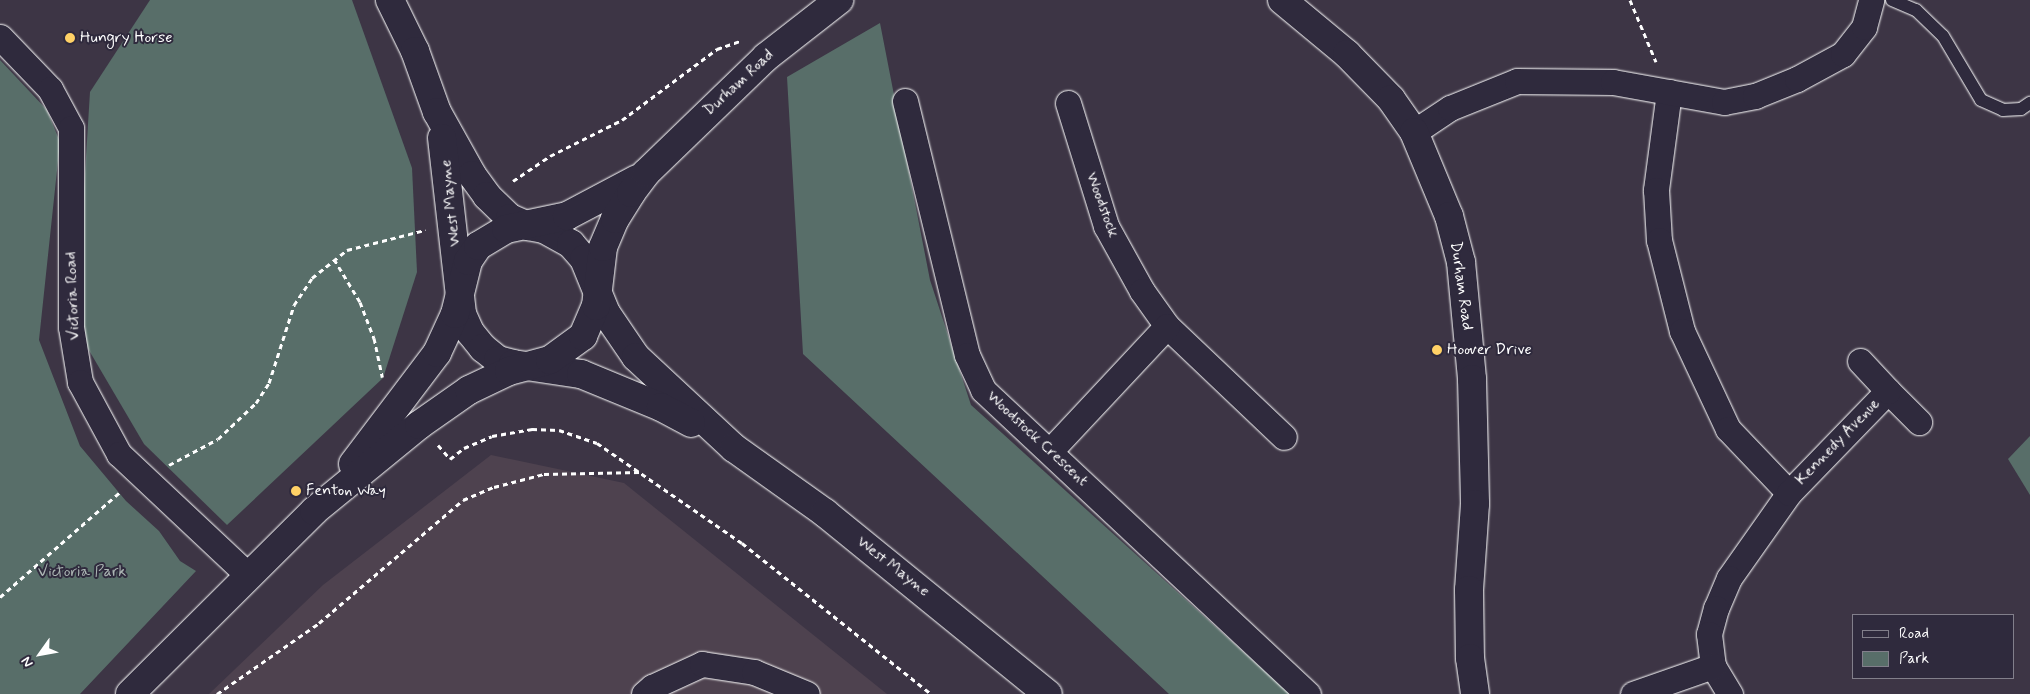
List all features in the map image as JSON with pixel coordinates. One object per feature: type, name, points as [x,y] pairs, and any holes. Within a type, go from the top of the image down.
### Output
[{"type":"street","name":"West Mayne","points":[[390,0],[415,51],[437,112],[454,147],[487,196],[510,218],[528,226],[544,229],[571,244],[584,258],[596,291],[619,333],[636,357],[734,448]]},
{"type":"street","name":"Durham Road","points":[[528,226],[595,204],[646,173],[766,57],[839,0]]},
{"type":"street","name":"Durham Road","points":[[1282,0],[1347,54],[1390,100],[1414,132],[1449,216],[1461,262],[1468,322],[1475,504],[1469,590],[1470,658],[1475,694]]},
{"type":"street","points":[[1414,132],[1450,108],[1517,81],[1613,82],[1724,102],[1755,96],[1797,80],[1843,54],[1864,27],[1871,0]]},
{"type":"street","name":"Victoria Road","points":[[0,37],[50,89],[71,128],[70,327],[80,382],[119,454],[248,575]]},
{"type":"street","name":"Kennedy Avenue","points":[[1669,92],[1656,190],[1658,232],[1682,331],[1728,429],[1789,493]]},
{"type":"street","name":"Woodstock Crescent","points":[[905,101],[967,356],[983,390],[1308,694]]},
{"type":"street","name":"Woodstock","points":[[1068,103],[1106,226],[1142,291],[1167,326],[1284,438]]},
{"type":"street","name":"West Mayne","points":[[437,112],[450,187],[462,314],[470,332],[483,348],[498,360],[582,374],[614,386],[661,407],[734,448],[826,513],[1048,694]]},
{"type":"street","name":"Durham Road","points":[[596,291],[603,248],[612,226],[646,173]]},
{"type":"street","name":"West Mayne","points":[[460,295],[468,261],[478,246],[506,230],[528,226]]},
{"type":"street","name":"West Mayne","points":[[528,366],[550,360],[583,336],[592,322],[596,291]]},
{"type":"street","points":[[314,511],[371,442],[437,353],[449,331],[460,295]]},
{"type":"street","points":[[1050,451],[1167,326]]},
{"type":"street","name":"Kennedy Avenue","points":[[1860,361],[1919,422]]},
{"type":"street","points":[[130,694],[314,511],[445,406],[490,379],[528,366]]},
{"type":"street","name":"Kennedy Avenue","points":[[1730,694],[1713,666],[1709,634],[1729,578],[1789,493],[1888,391]]},
{"type":"street","points":[[644,694],[652,687],[702,664],[754,672],[807,694]]},
{"type":"street","points":[[1633,694],[1713,666]]},
{"type":"lane","points":[[1892,0],[1916,10],[1943,36],[1981,100],[2003,110],[2021,109],[2030,103]]},
{"type":"path","points":[[1630,0],[1669,92]]},
{"type":"path","points":[[508,184],[550,156],[622,120],[717,48],[744,40],[766,57]]},
{"type":"path","points":[[0,597],[114,496],[195,454],[218,439],[256,403],[269,383],[294,305],[312,278],[334,259],[347,250],[430,228]]},
{"type":"path","points":[[334,259],[360,302],[374,338],[378,366],[385,383]]},
{"type":"path","points":[[450,458],[464,448],[492,436],[532,429],[559,430],[597,443],[742,543],[931,694]]},
{"type":"path","points":[[217,694],[320,623],[463,500],[494,486],[544,474],[641,472]]},
{"type":"shaded area","points":[[491,455],[624,483],[887,694],[209,694],[323,585]]},
{"type":"green space","points":[[150,0],[352,0],[412,168],[417,272],[383,378],[227,525],[144,444],[80,335],[81,238],[90,92]]},
{"type":"green space","points":[[880,23],[930,280],[971,405],[1290,694],[1169,694],[803,354],[787,77]]},
{"type":"green space","name":"Victoria Park","points":[[0,60],[47,110],[60,142],[39,340],[80,446],[126,501],[159,531],[180,561],[196,571],[80,694],[0,694]]},
{"type":"green space","points":[[2030,436],[2030,495],[2008,459]]},
{"type":"place","name":"Hungry Horse","points":[[70,38]]},
{"type":"place","name":"Hoover Drive","points":[[1437,350]]},
{"type":"place","name":"Fenton Way","points":[[296,491]]}]
